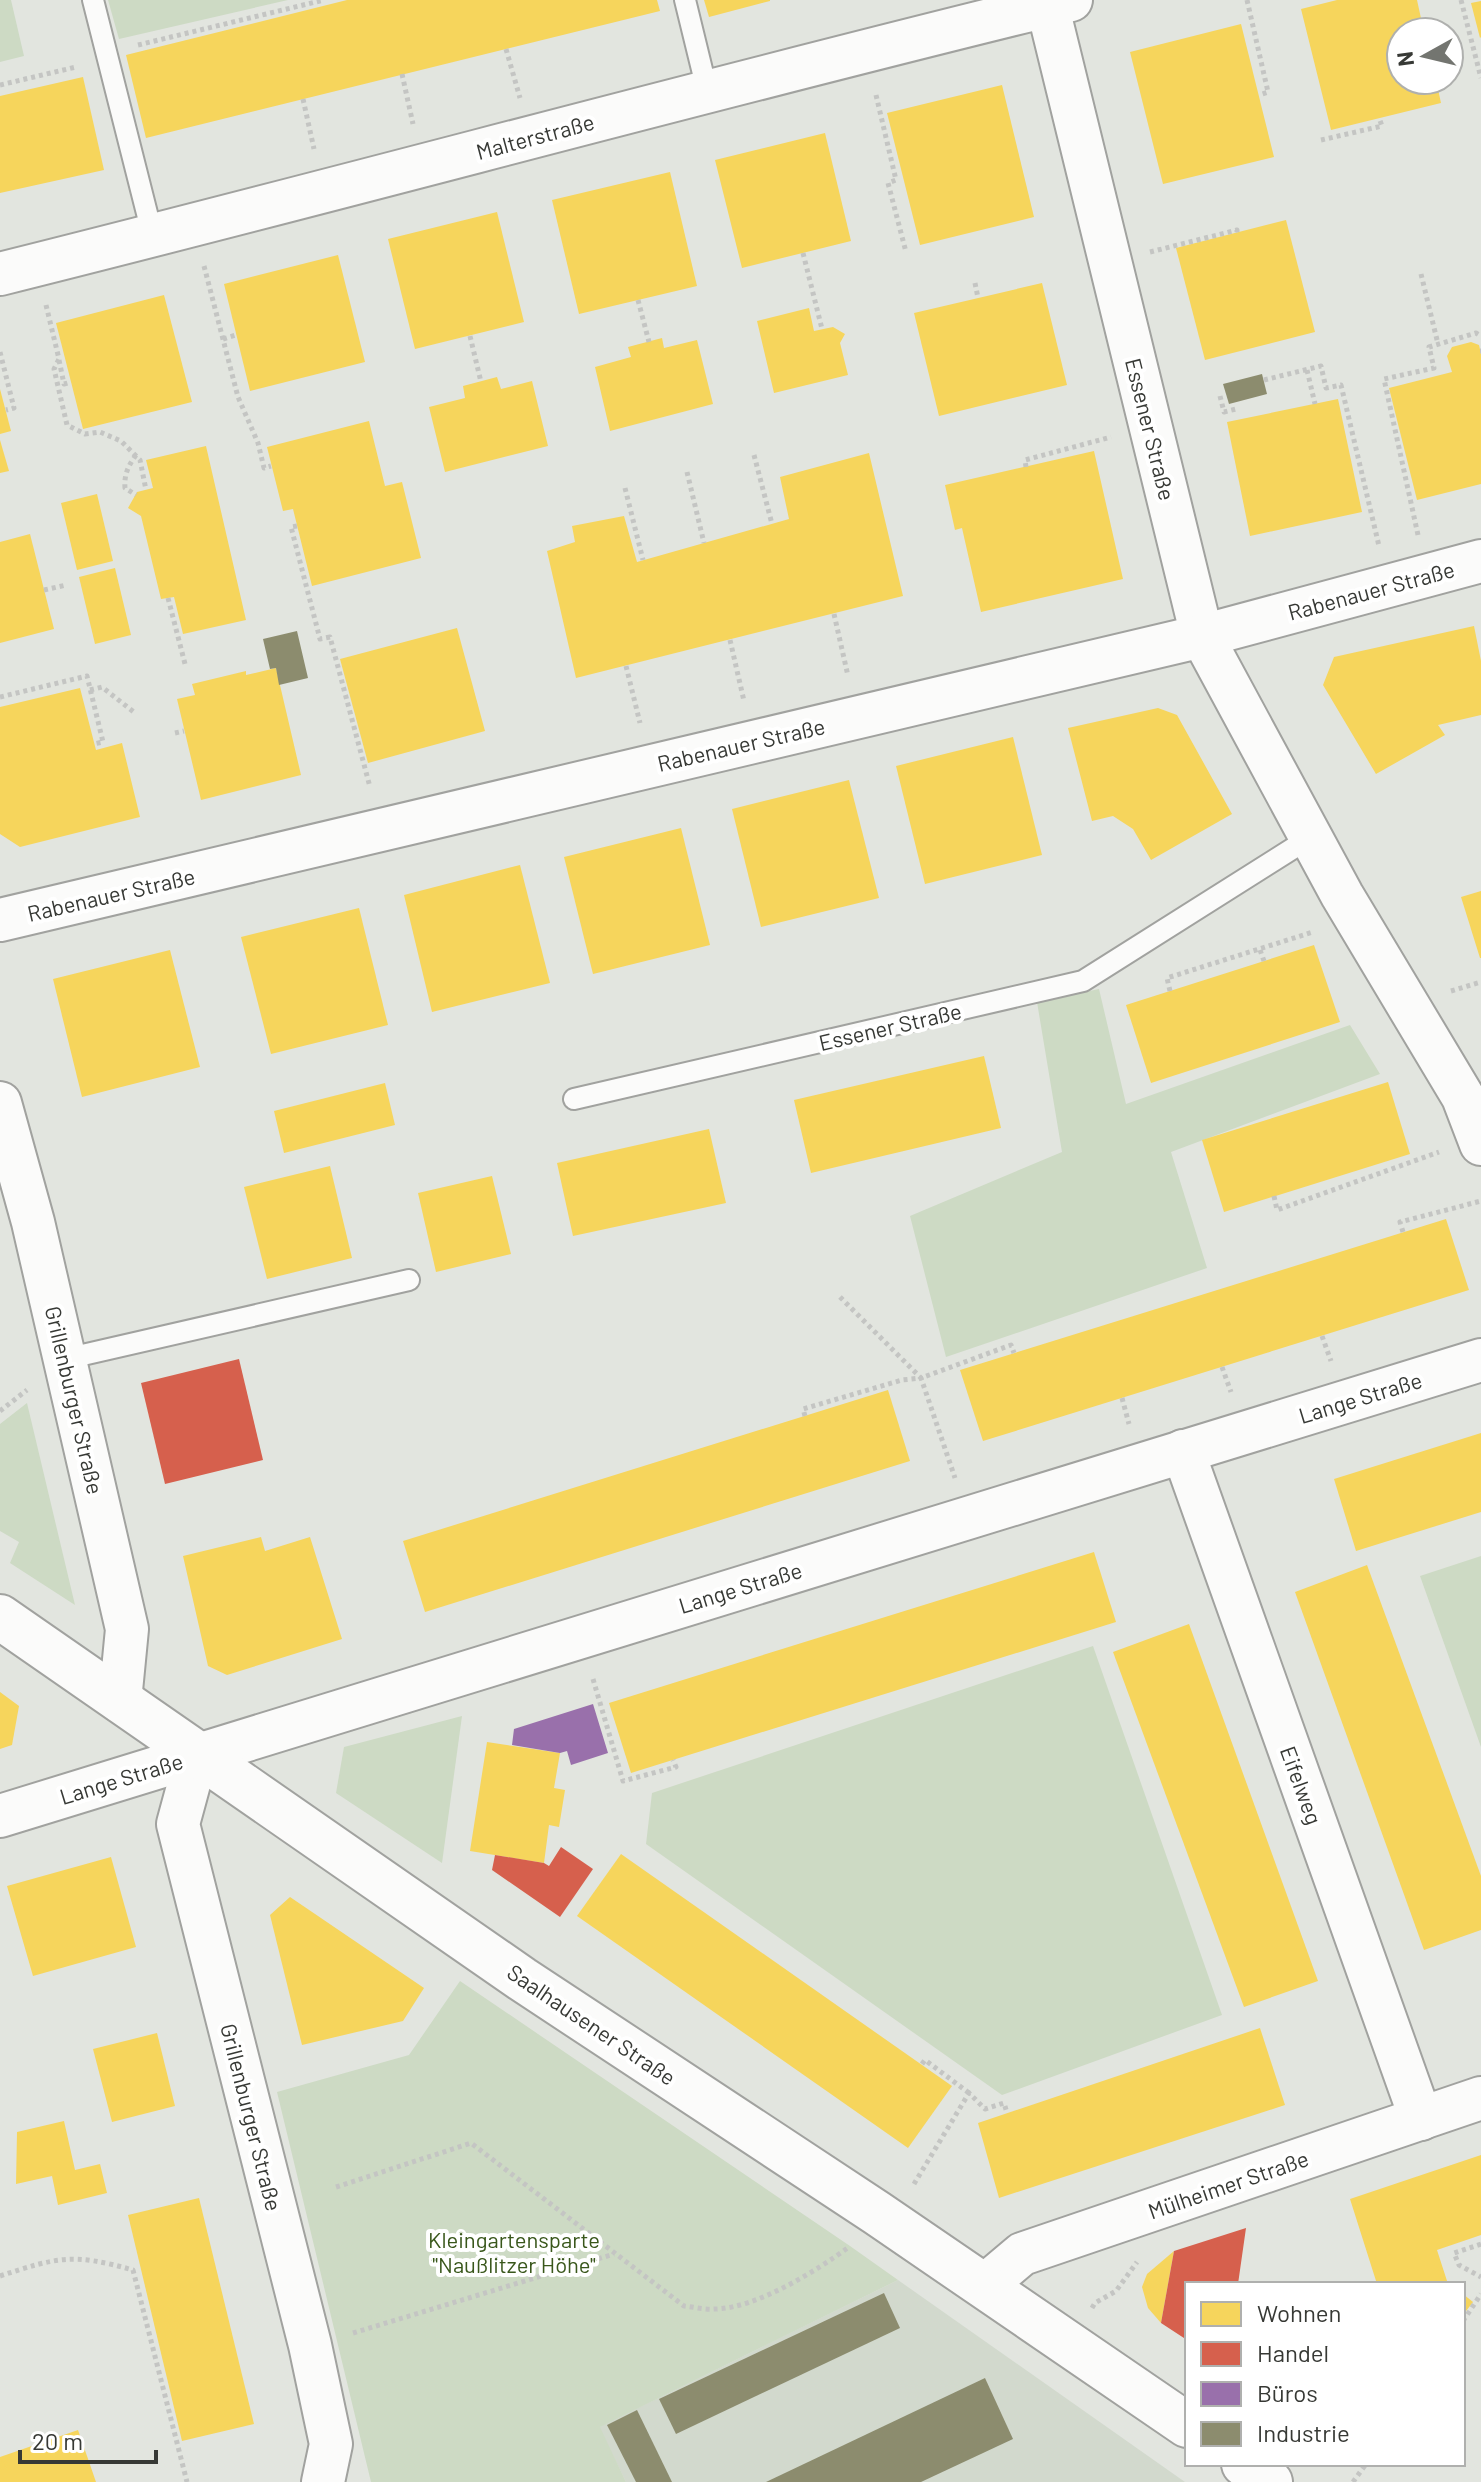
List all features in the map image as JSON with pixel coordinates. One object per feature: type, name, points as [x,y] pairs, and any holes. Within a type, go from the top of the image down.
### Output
[{"type":"street","name":"Malterstraße","points":[[18,270],[1055,2]]},
{"type":"street","name":"Essener Straße","points":[[1055,2],[1111,262],[1202,636],[1355,916],[1463,1097],[1480,1141]]},
{"type":"street","name":"Rabenauer Straße","points":[[0,920],[1202,636],[1481,561]]},
{"type":"street","name":"Grillenburger Straße","points":[[0,1103],[33,1222],[127,1629],[120,1701]]},
{"type":"street","name":"Lange Straße","points":[[0,1816],[1481,1360]]},
{"type":"street","name":"Eifelweg","points":[[1183,1451],[1421,2119]]},
{"type":"street","name":"Saalhausener Straße","points":[[0,1617],[522,1979],[884,2217],[1185,2424]]},
{"type":"street","name":"Grillenburger Straße","points":[[197,1754],[178,1824],[310,2345],[331,2444],[323,2482]]},
{"type":"street","name":"Mülheimer Straße","points":[[984,2286],[1022,2254],[1481,2098]]},
{"type":"street","points":[[1247,2466],[1270,2482]]},
{"type":"lane","points":[[93,0],[153,237]]},
{"type":"lane","points":[[685,0],[707,90]]},
{"type":"lane","name":"Essener Straße","points":[[574,1099],[1083,981],[1311,837]]},
{"type":"lane","points":[[65,1359],[409,1280]]},
{"type":"path","points":[[0,85],[324,0]]},
{"type":"path","points":[[1247,0],[1268,92],[1259,95]]},
{"type":"path","points":[[1461,0],[1481,78]]},
{"type":"path","points":[[866,51],[896,180]]},
{"type":"path","points":[[32,78],[35,89]]},
{"type":"path","points":[[1321,140],[1382,126],[1379,118]]},
{"type":"path","points":[[904,178],[888,183],[906,252]]},
{"type":"path","points":[[193,227],[238,397],[258,443],[264,468],[271,466]]},
{"type":"path","points":[[1111,262],[1237,230],[1237,233]]},
{"type":"path","points":[[803,253],[822,329]]},
{"type":"path","points":[[18,270],[59,359],[64,384],[71,382]]},
{"type":"path","points":[[1421,274],[1438,344]]},
{"type":"path","points":[[975,283],[978,298]]},
{"type":"path","points":[[638,300],[649,342]]},
{"type":"path","points":[[1435,376],[1429,347],[1476,333],[1481,336]]},
{"type":"path","points":[[223,339],[236,335]]},
{"type":"path","points":[[470,336],[481,382]]},
{"type":"path","points":[[0,352],[14,408],[6,410]]},
{"type":"path","points":[[59,359],[54,369],[67,425],[85,434],[100,432],[121,441],[140,460],[146,490]]},
{"type":"path","points":[[1264,380],[1321,366],[1326,388],[1341,385],[1357,454],[1408,580]]},
{"type":"path","points":[[1408,580],[1384,379],[1434,368]]},
{"type":"path","points":[[1307,370],[1315,404]]},
{"type":"path","points":[[1220,396],[1224,412],[1236,409]]},
{"type":"path","points":[[1026,467],[1025,460],[1151,427]]},
{"type":"path","points":[[1350,456],[1357,454]]},
{"type":"path","points":[[136,455],[124,479],[125,488],[136,495]]},
{"type":"path","points":[[754,455],[772,524]]},
{"type":"path","points":[[687,472],[704,543]]},
{"type":"path","points":[[625,488],[643,560]]},
{"type":"path","points":[[297,526],[291,527],[320,639],[330,637],[382,830]]},
{"type":"path","points":[[44,590],[66,585]]},
{"type":"path","points":[[168,598],[185,664]]},
{"type":"path","points":[[834,614],[857,717]]},
{"type":"path","points":[[730,640],[754,742]]},
{"type":"path","points":[[626,666],[650,766]]},
{"type":"path","points":[[0,697],[87,676],[103,742],[94,744]]},
{"type":"path","points":[[90,690],[102,687],[135,713]]},
{"type":"path","points":[[175,733],[184,731]]},
{"type":"path","points":[[1170,991],[1167,978],[1260,950],[1355,916]]},
{"type":"path","points":[[1260,950],[1264,961]]},
{"type":"path","points":[[1274,1196],[1277,1210],[1480,1141]]},
{"type":"path","points":[[1359,1170],[1363,1179]]},
{"type":"path","points":[[1403,1232],[1400,1222],[1481,1201]]},
{"type":"path","points":[[840,1297],[921,1378],[969,1517]]},
{"type":"path","points":[[805,1416],[803,1409],[902,1380],[921,1378],[1011,1345],[1014,1353]]},
{"type":"path","points":[[580,1636],[623,1781],[676,1767],[673,1760]]},
{"type":"path","points":[[922,2064],[925,2060],[985,2109],[1004,2103],[1007,2113]]},
{"type":"path","points":[[336,2187],[471,2143],[684,2306],[716,2309],[739,2305],[810,2275],[884,2217],[969,2093]]},
{"type":"path","points":[[1481,2244],[1454,2253],[1459,2265],[1481,2277]]},
{"type":"path","points":[[310,2345],[614,2254]]},
{"type":"path","points":[[1070,2345],[1095,2303],[1116,2291],[1135,2264],[1148,2255]]},
{"type":"path","points":[[0,2276],[49,2260],[74,2257],[137,2270],[161,2385],[187,2482]]},
{"type":"path","points":[[1465,2318],[1481,2294]]},
{"type":"path","points":[[161,2385],[168,2382]]},
{"type":"shaded area","points":[[898,2280],[1185,2482],[626,2482],[599,2427]]},
{"type":"green space","points":[[0,0],[11,0],[24,56],[0,62]]},
{"type":"green space","points":[[108,0],[288,0],[119,39]]},
{"type":"green space","points":[[1099,989],[1126,1104],[1350,1025],[1380,1074],[1171,1152],[1207,1268],[946,1357],[910,1216],[1062,1152],[1037,1002]]},
{"type":"green space","points":[[27,1403],[75,1605],[10,1563],[19,1542],[0,1531],[0,1424]]},
{"type":"green space","points":[[1481,1556],[1481,1747],[1420,1576]]},
{"type":"green space","points":[[1093,1646],[1222,2015],[1002,2095],[646,1844],[652,1793]]},
{"type":"green space","points":[[462,1716],[442,1863],[336,1793],[344,1747]]},
{"type":"green space","name":"Kleingartensparte \"Naußlitzer Höhe\"","points":[[460,1981],[898,2280],[600,2427],[626,2482],[371,2482],[277,2092],[409,2055]]},
{"type":"building: Wohnen","points":[[347,0],[657,0],[660,11],[146,138],[126,55]]},
{"type":"building: Wohnen","points":[[704,0],[770,0],[770,1],[709,17]]},
{"type":"building: Wohnen","points":[[1337,0],[1417,0],[1420,16],[1385,16],[1385,96],[1439,96],[1441,103],[1331,130],[1301,9]]},
{"type":"building: Wohnen","points":[[1481,1],[1481,37],[1480,38],[1471,3]]},
{"type":"building: Wohnen","points":[[1241,24],[1274,157],[1163,184],[1130,52]]},
{"type":"building: Wohnen","points":[[83,77],[104,170],[0,193],[0,96]]},
{"type":"building: Wohnen","points":[[1002,85],[1034,217],[920,245],[887,113]]},
{"type":"building: Wohnen","points":[[825,133],[851,241],[742,268],[715,160]]},
{"type":"building: Wohnen","points":[[670,172],[697,286],[579,314],[552,200]]},
{"type":"building: Wohnen","points":[[497,212],[524,322],[415,349],[388,239]]},
{"type":"building: Wohnen","points":[[1286,220],[1315,332],[1205,360],[1176,248]]},
{"type":"building: Wohnen","points":[[338,255],[365,362],[250,391],[224,284]]},
{"type":"building: Wohnen","points":[[1042,283],[1067,385],[939,416],[914,313]]},
{"type":"building: Wohnen","points":[[164,295],[192,402],[83,429],[56,323]]},
{"type":"building: Wohnen","points":[[809,308],[814,331],[833,327],[845,334],[840,343],[848,375],[774,393],[757,321]]},
{"type":"building: Wohnen","points":[[662,338],[664,348],[697,340],[713,404],[610,431],[595,367],[631,357],[628,347]]},
{"type":"building: Wohnen","points":[[1471,342],[1479,345],[1481,354],[1481,484],[1417,500],[1389,388],[1452,372],[1447,356],[1452,347]]},
{"type":"building: Wohnen","points":[[497,377],[501,389],[532,381],[548,446],[445,472],[429,407],[465,398],[463,386]]},
{"type":"building: Wohnen","points":[[0,389],[11,431],[0,434]]},
{"type":"building: Wohnen","points":[[1338,399],[1362,512],[1250,536],[1227,422]]},
{"type":"building: Wohnen","points":[[369,421],[385,486],[402,482],[421,558],[312,586],[293,509],[283,511],[267,447]]},
{"type":"building: Wohnen","points":[[0,440],[9,471],[0,473]]},
{"type":"building: Wohnen","points":[[206,446],[246,620],[183,634],[174,597],[161,599],[141,516],[128,508],[137,492],[153,488],[146,460]]},
{"type":"building: Wohnen","points":[[1094,451],[1123,579],[981,612],[962,528],[955,530],[945,485]]},
{"type":"building: Wohnen","points":[[869,453],[903,596],[576,678],[547,551],[575,542],[572,526],[624,516],[637,562],[789,519],[780,477]]},
{"type":"building: Wohnen","points":[[97,494],[113,561],[77,570],[61,503]]},
{"type":"building: Wohnen","points":[[30,534],[54,629],[0,643],[0,542]]},
{"type":"building: Wohnen","points":[[115,568],[131,635],[95,644],[79,577]]},
{"type":"building: Wohnen","points":[[1474,626],[1481,661],[1481,715],[1438,725],[1445,735],[1376,774],[1323,685],[1334,657]]},
{"type":"building: Wohnen","points":[[457,628],[485,731],[368,763],[340,659]]},
{"type":"building: Wohnen","points":[[276,668],[301,775],[201,800],[177,699],[195,695],[192,684],[246,671],[246,675]]},
{"type":"building: Wohnen","points":[[80,688],[96,750],[122,743],[140,817],[20,847],[0,834],[0,707]]},
{"type":"building: Wohnen","points":[[1158,708],[1177,715],[1232,814],[1151,860],[1133,829],[1113,816],[1092,821],[1068,728]]},
{"type":"building: Wohnen","points":[[1013,737],[1042,855],[925,884],[896,766]]},
{"type":"building: Wohnen","points":[[849,780],[879,898],[761,927],[732,809]]},
{"type":"building: Wohnen","points":[[681,828],[710,945],[593,974],[564,857]]},
{"type":"building: Wohnen","points":[[520,865],[550,983],[432,1012],[404,895]]},
{"type":"building: Wohnen","points":[[1481,891],[1481,958],[1480,958],[1461,897]]},
{"type":"building: Wohnen","points":[[359,908],[388,1025],[271,1054],[241,937]]},
{"type":"building: Wohnen","points":[[1314,945],[1340,1022],[1151,1083],[1126,1005]]},
{"type":"building: Wohnen","points":[[170,950],[200,1067],[82,1097],[53,979]]},
{"type":"building: Wohnen","points":[[984,1056],[1001,1128],[811,1173],[794,1100]]},
{"type":"building: Wohnen","points":[[1388,1082],[1410,1154],[1224,1212],[1202,1140]]},
{"type":"building: Wohnen","points":[[385,1083],[395,1125],[284,1153],[274,1111]]},
{"type":"building: Wohnen","points":[[709,1129],[726,1203],[573,1236],[557,1163]]},
{"type":"building: Wohnen","points":[[330,1166],[352,1258],[267,1279],[244,1187]]},
{"type":"building: Wohnen","points":[[492,1176],[511,1254],[436,1272],[418,1193]]},
{"type":"building: Wohnen","points":[[1446,1219],[1469,1290],[983,1441],[960,1370]]},
{"type":"building: Wohnen","points":[[888,1390],[910,1461],[425,1612],[403,1541]]},
{"type":"building: Wohnen","points":[[1481,1433],[1481,1512],[1356,1551],[1334,1479]]},
{"type":"building: Wohnen","points":[[261,1537],[265,1551],[310,1537],[342,1639],[227,1675],[208,1666],[183,1556]]},
{"type":"building: Wohnen","points":[[1094,1552],[1116,1622],[631,1773],[609,1703]]},
{"type":"building: Wohnen","points":[[1367,1565],[1481,1876],[1481,1930],[1424,1950],[1295,1592]]},
{"type":"building: Wohnen","points":[[1189,1624],[1318,1981],[1244,2007],[1113,1652]]},
{"type":"building: Wohnen","points":[[0,1692],[19,1706],[12,1745],[0,1749]]},
{"type":"building: Wohnen","points":[[487,1742],[560,1753],[554,1788],[565,1790],[559,1827],[549,1825],[544,1863],[470,1851]]},
{"type":"building: Wohnen","points":[[621,1854],[952,2086],[908,2148],[577,1916]]},
{"type":"building: Wohnen","points":[[111,1857],[136,1947],[33,1976],[7,1886]]},
{"type":"building: Wohnen","points":[[290,1897],[424,1988],[403,2021],[302,2045],[270,1915]]},
{"type":"building: Wohnen","points":[[1260,2028],[1285,2105],[999,2198],[978,2123]]},
{"type":"building: Wohnen","points":[[157,2033],[175,2106],[112,2122],[93,2049]]},
{"type":"building: Wohnen","points":[[64,2121],[75,2170],[100,2164],[107,2193],[58,2205],[52,2176],[16,2184],[17,2132]]},
{"type":"building: Wohnen","points":[[1481,2155],[1481,2235],[1437,2250],[1447,2282],[1376,2282],[1350,2199]]},
{"type":"building: Wohnen","points":[[199,2198],[254,2424],[182,2441],[128,2215]]},
{"type":"building: Wohnen","points":[[1174,2251],[1161,2323],[1148,2308],[1142,2287],[1147,2274]]},
{"type":"building: Wohnen","points":[[1465,2296],[1473,2302],[1465,2312]]},
{"type":"building: Wohnen","points":[[78,2430],[96,2482],[0,2482],[0,2457]]},
{"type":"building: Handel","points":[[239,1359],[263,1460],[165,1484],[141,1383]]},
{"type":"building: Handel","points":[[561,1847],[593,1869],[560,1917],[492,1870],[495,1855],[549,1866]]},
{"type":"building: Handel","points":[[1246,2228],[1238,2282],[1185,2282],[1185,2339],[1161,2323],[1174,2251]]},
{"type":"building: Büros","points":[[593,1704],[608,1753],[571,1765],[567,1751],[560,1753],[512,1745],[514,1729]]},
{"type":"building: Industrie","points":[[1262,374],[1267,394],[1229,404],[1223,384]]},
{"type":"building: Industrie","points":[[297,631],[308,678],[279,685],[276,668],[270,669],[263,639]]},
{"type":"building: Industrie","points":[[884,2293],[900,2328],[676,2434],[659,2399]]},
{"type":"building: Industrie","points":[[985,2378],[1013,2439],[921,2482],[766,2482]]},
{"type":"building: Industrie","points":[[637,2410],[672,2482],[636,2482],[607,2425]]}]
